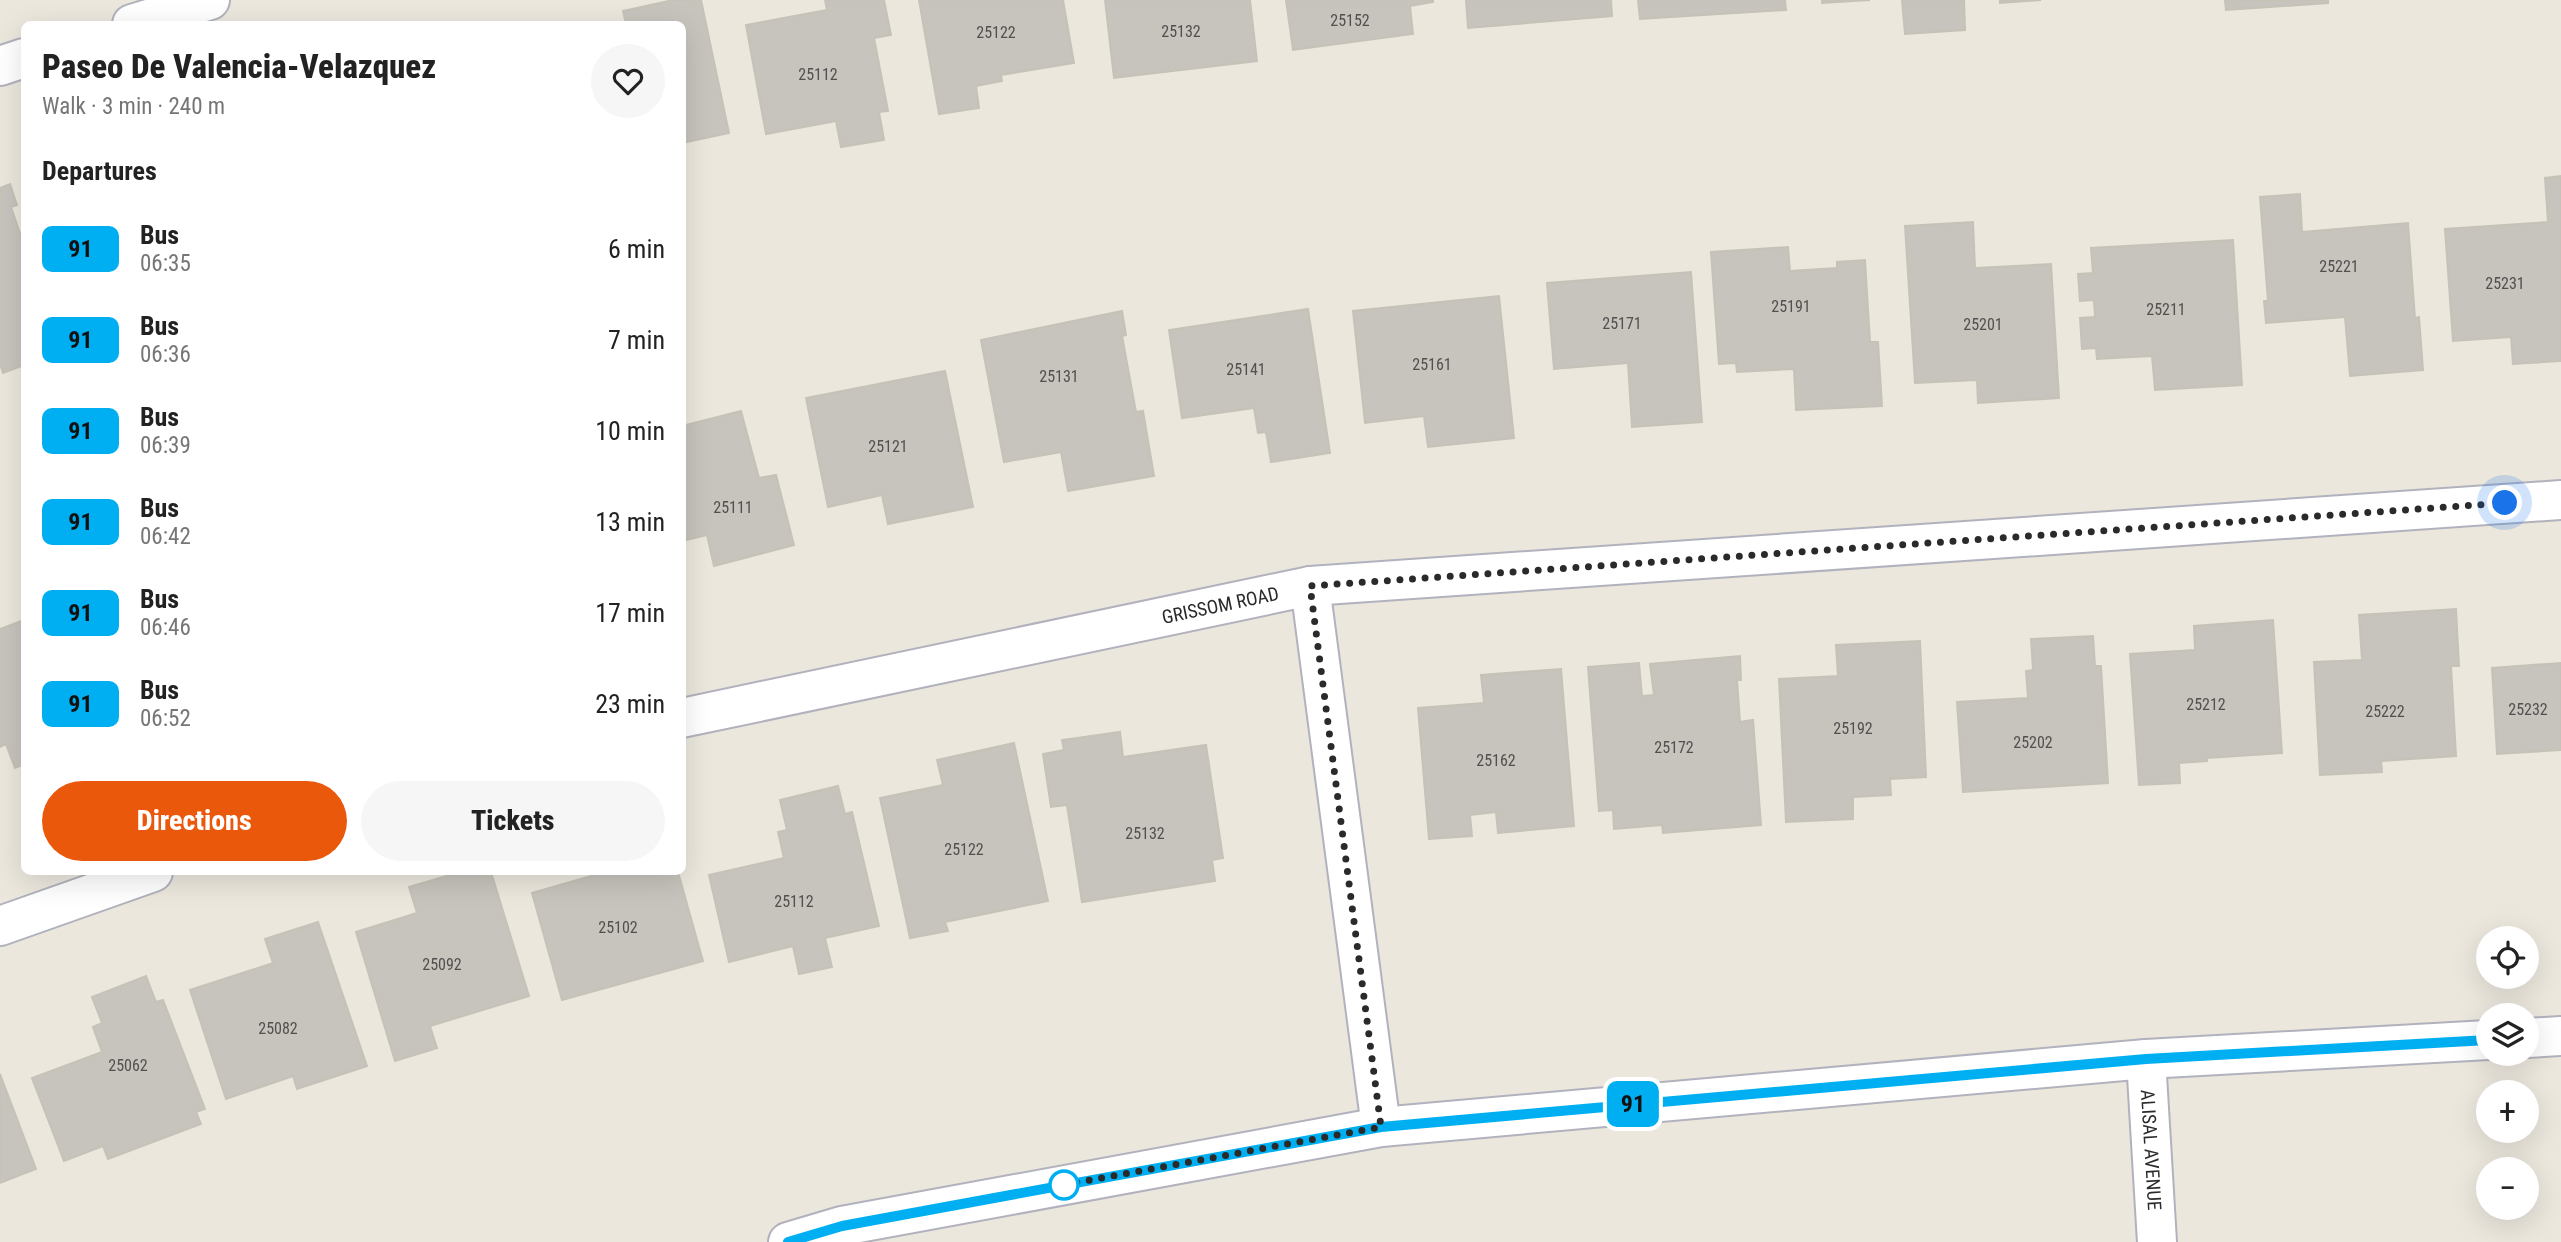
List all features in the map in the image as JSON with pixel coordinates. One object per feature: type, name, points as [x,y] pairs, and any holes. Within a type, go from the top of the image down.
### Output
[{"type":"street","points":[[142,21],[209,0]]},
{"type":"street","points":[[0,66],[21,59]]},
{"type":"street","name":"GRISSOM ROAD","points":[[686,717],[1310,586],[2561,500]]},
{"type":"street","points":[[1310,586],[1381,1127]]},
{"type":"street","points":[[0,926],[144,875]]},
{"type":"street","points":[[2539,1038],[2561,1037]]},
{"type":"street","points":[[788,1242],[842,1226],[1381,1127],[2146,1059],[2476,1041]]},
{"type":"street","name":"ALISAL AVENUE","points":[[2146,1059],[2157,1242]]},
{"type":"building","points":[[673,0],[701,0],[729,133],[686,142],[686,21],[625,21],[623,11]]},
{"type":"building","points":[[825,0],[884,0],[891,35],[874,38],[888,111],[879,112],[884,140],[841,147],[836,121],[766,134],[746,25],[827,10]]},
{"type":"building","points":[[919,0],[1063,0],[1074,63],[1001,75],[1002,81],[976,86],[979,108],[939,114]]},
{"type":"building","points":[[1105,0],[1250,0],[1257,61],[1114,78]]},
{"type":"building","points":[[1286,0],[1433,2],[1410,6],[1413,34],[1293,50]]},
{"type":"building","points":[[1466,0],[1611,0],[1612,16],[1468,28]]},
{"type":"building","points":[[1638,0],[1785,0],[1786,10],[1640,19]]},
{"type":"building","points":[[1822,0],[1870,0],[1822,3]]},
{"type":"building","points":[[1902,0],[1964,0],[1965,30],[1905,34]]},
{"type":"building","points":[[2000,0],[2041,0],[2000,3]]},
{"type":"building","points":[[2225,0],[2328,0],[2328,3],[2226,10]]},
{"type":"building","points":[[2561,176],[2561,361],[2513,364],[2511,337],[2453,341],[2445,229],[2548,222],[2545,178]]},
{"type":"building","points":[[10,184],[17,205],[11,207],[21,236],[21,366],[3,373],[0,363],[0,188]]},
{"type":"building","points":[[2300,194],[2302,232],[2408,223],[2415,318],[2419,317],[2423,370],[2350,376],[2345,317],[2266,323],[2264,301],[2268,301],[2260,197]]},
{"type":"building","points":[[1973,222],[1975,268],[2051,264],[2059,398],[1978,403],[1977,380],[1915,383],[1905,226]]},
{"type":"building","points":[[2233,240],[2242,385],[2155,390],[2152,356],[2097,359],[2096,348],[2082,349],[2080,318],[2095,317],[2094,300],[2080,301],[2078,274],[2093,273],[2091,248]]},
{"type":"building","points":[[1788,247],[1790,271],[1837,268],[1837,262],[1865,260],[1870,342],[1878,342],[1882,406],[1796,410],[1794,369],[1737,372],[1736,363],[1719,364],[1711,252]]},
{"type":"building","points":[[1691,272],[1702,422],[1632,427],[1628,363],[1554,369],[1547,283]]},
{"type":"building","points":[[1499,296],[1514,438],[1428,447],[1424,416],[1365,423],[1353,311]]},
{"type":"building","points":[[1308,309],[1330,453],[1271,462],[1266,432],[1258,433],[1254,408],[1182,418],[1169,330]]},
{"type":"building","points":[[1122,311],[1126,335],[1122,336],[1136,412],[1143,411],[1154,476],[1068,491],[1061,452],[1004,462],[981,340]]},
{"type":"building","points":[[945,371],[973,507],[888,524],[882,495],[828,507],[806,398]]},
{"type":"building","points":[[741,411],[759,478],[776,475],[794,545],[714,566],[707,535],[686,540],[686,425]]},
{"type":"building","points":[[2456,609],[2459,666],[2451,666],[2456,756],[2381,761],[2382,772],[2320,775],[2314,662],[2362,660],[2359,615]]},
{"type":"building","points":[[2273,620],[2282,753],[2207,758],[2207,761],[2179,763],[2180,783],[2139,785],[2130,654],[2195,650],[2194,626]]},
{"type":"building","points":[[21,621],[21,765],[15,768],[6,744],[0,747],[0,629]]},
{"type":"building","points":[[2093,636],[2095,666],[2101,666],[2108,783],[1963,792],[1957,702],[2028,698],[2026,671],[2033,670],[2031,639]]},
{"type":"building","points":[[1920,641],[1926,777],[1890,779],[1891,795],[1853,797],[1853,819],[1786,822],[1779,679],[1838,676],[1836,645]]},
{"type":"building","points":[[1740,656],[1741,680],[1737,680],[1740,722],[1753,720],[1761,825],[1663,833],[1662,825],[1614,829],[1613,810],[1599,811],[1588,667],[1639,663],[1642,696],[1654,695],[1650,664]]},
{"type":"building","points":[[2561,663],[2561,750],[2497,754],[2492,668]]},
{"type":"building","points":[[1561,669],[1574,826],[1498,833],[1496,812],[1470,815],[1472,836],[1429,839],[1418,708],[1484,703],[1481,675]]},
{"type":"building","points":[[1120,732],[1123,757],[1206,745],[1223,858],[1212,860],[1215,881],[1082,902],[1067,805],[1051,807],[1043,754],[1064,750],[1062,740]]},
{"type":"building","points":[[1014,743],[1048,901],[945,922],[948,931],[910,938],[880,798],[943,785],[937,760]]},
{"type":"building","points":[[838,786],[845,814],[852,812],[879,926],[825,938],[832,967],[799,974],[793,946],[729,962],[709,875],[784,858],[778,832],[787,830],[780,800]]},
{"type":"building","points":[[450,875],[492,875],[529,996],[430,1026],[437,1048],[395,1061],[356,932],[417,913],[409,887]]},
{"type":"building","points":[[679,875],[703,961],[562,1000],[532,893],[591,876]]},
{"type":"building","points":[[318,922],[367,1066],[297,1089],[293,1076],[226,1099],[190,990],[273,963],[265,939]]},
{"type":"building","points":[[146,976],[156,1002],[163,1000],[205,1109],[196,1112],[201,1124],[108,1159],[103,1146],[64,1161],[32,1078],[102,1052],[93,1027],[102,1023],[92,997]]},
{"type":"building","points":[[0,1074],[36,1169],[0,1183]]},
{"type":"bus line","name":"91","points":[[788,1242],[842,1226],[1381,1127],[2146,1059],[2476,1041]]},
{"type":"route","points":[[1064,1185],[1058,1186],[1381,1127],[1310,586],[2505,503]]}]
